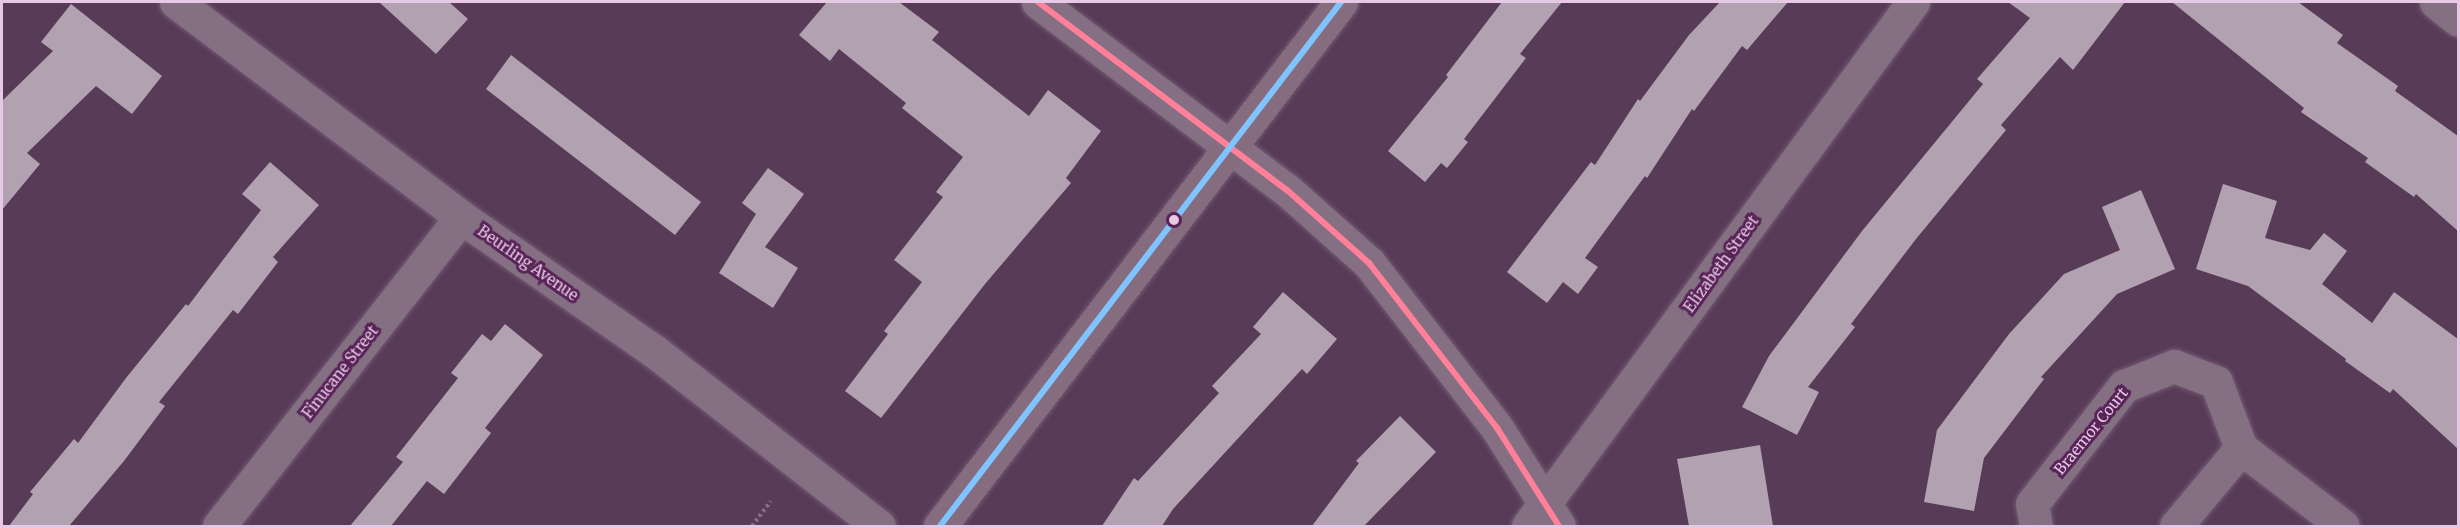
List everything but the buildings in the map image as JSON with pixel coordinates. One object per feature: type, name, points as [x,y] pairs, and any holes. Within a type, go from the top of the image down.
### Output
[{"type":"main road","points":[[940,526],[1341,2]]},
{"type":"street","name":"Beurling Avenue","points":[[176,2],[461,217],[654,351],[879,526]]},
{"type":"street","points":[[1038,2],[1287,190],[1369,263],[1497,428],[1544,519]]},
{"type":"street","name":"Elizabeth Street","points":[[1544,519],[1913,2]]},
{"type":"street","points":[[2436,2],[2458,20]]},
{"type":"street","name":"Finucane Street","points":[[219,526],[461,217]]},
{"type":"street","name":"Braemor Court","points":[[2036,526],[2032,504],[2124,386],[2174,366],[2216,382],[2241,448]]},
{"type":"street","points":[[2176,526],[2241,448],[2343,526]]},
{"type":"path","points":[[752,526],[771,501]]},
{"type":"transit line","points":[[1038,2],[1287,190],[1369,263],[1497,428],[1559,526]]},
{"type":"transit line","points":[[940,526],[1341,2]]}]
